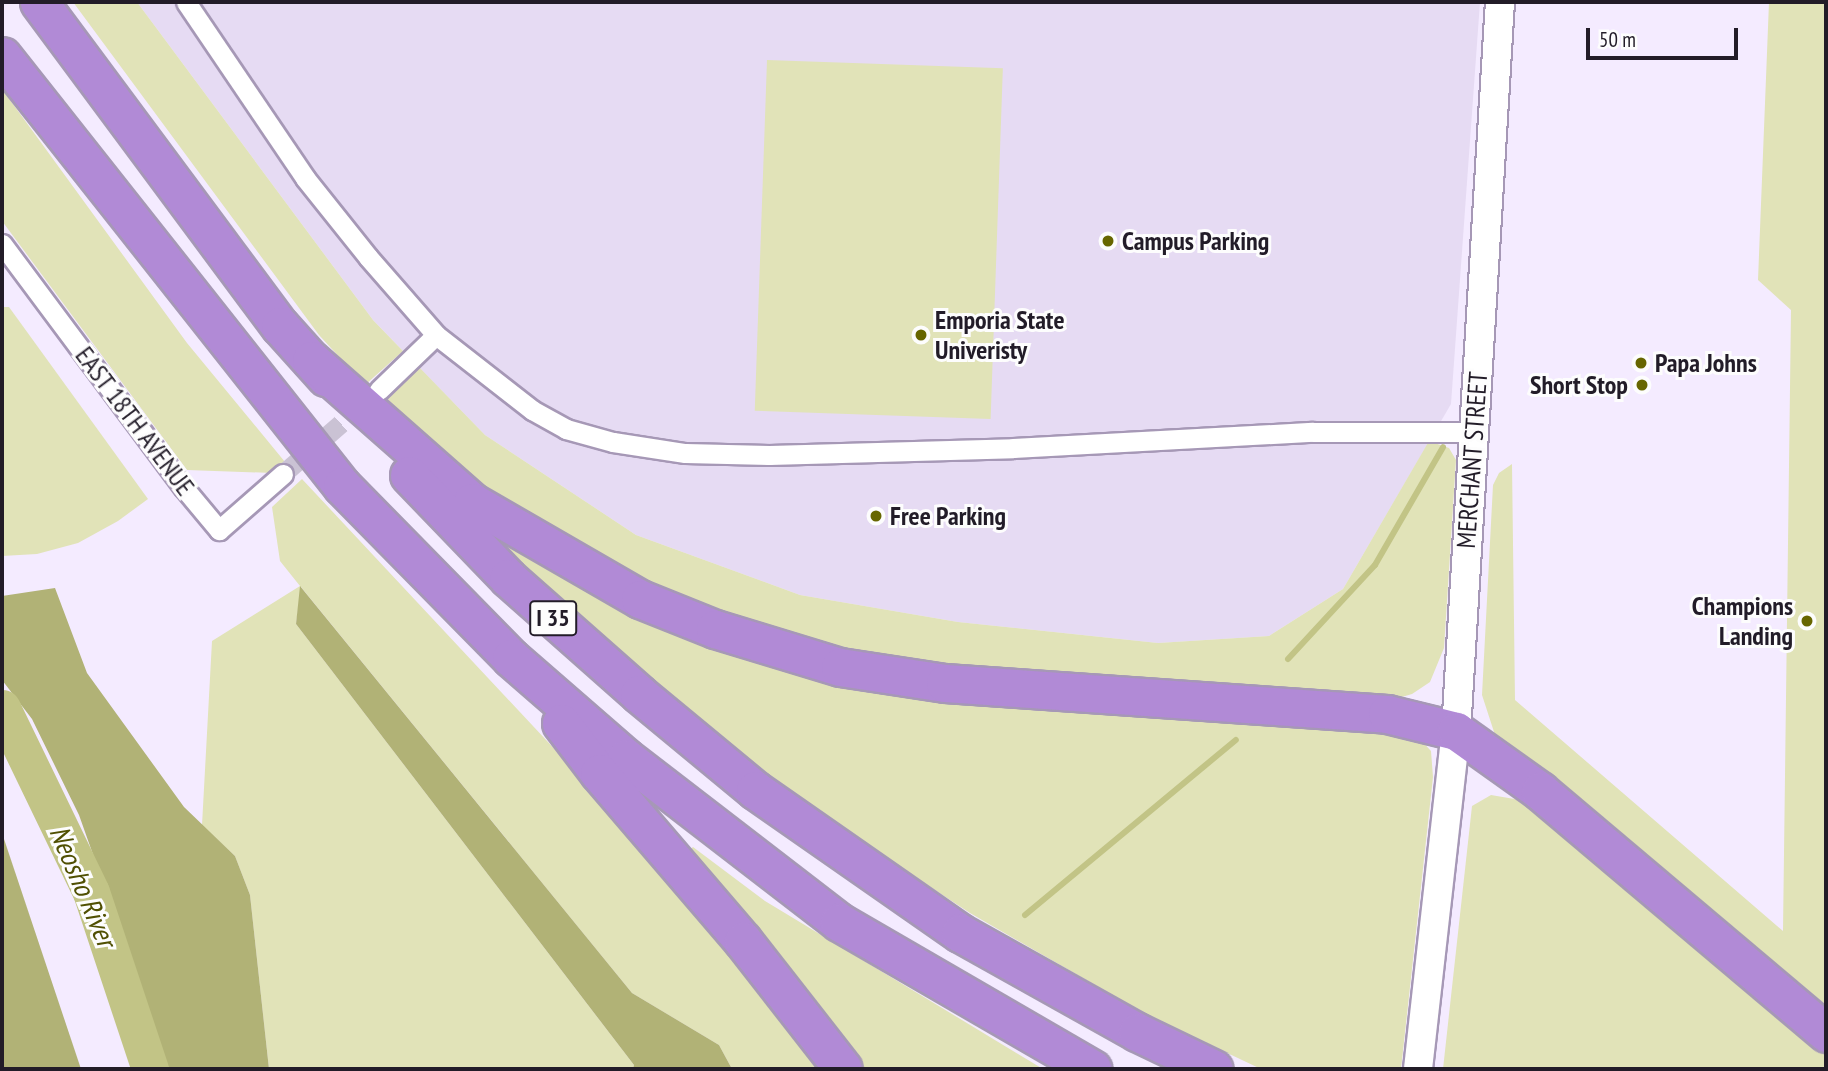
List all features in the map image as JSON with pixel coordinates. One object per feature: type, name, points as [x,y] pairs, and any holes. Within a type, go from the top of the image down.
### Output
[{"type":"highway","name":"I 35","points":[[39,2],[280,326],[409,475],[508,578],[639,694],[755,790],[960,933],[1137,1032],[1214,1069]]},
{"type":"highway","name":"I 35","points":[[2,56],[342,486],[512,658],[626,758],[839,922],[1093,1069]]},
{"type":"highway","points":[[311,360],[472,502],[640,599],[715,629],[840,667],[945,683],[1387,713],[1455,731],[1541,791],[1826,1032]]},
{"type":"highway","points":[[512,658],[599,773],[743,941],[843,1069]]},
{"type":"main road","name":"MERCHANT STREET","points":[[1418,1069],[1455,731],[1500,2]]},
{"type":"street","points":[[186,2],[305,178],[368,257],[436,335],[532,410],[566,429],[613,442],[685,453],[769,455],[937,450],[1313,432],[1475,432]]},
{"type":"street","name":"EAST 18TH AVENUE","points":[[2,244],[184,488],[219,530],[283,474]]},
{"type":"street","points":[[379,390],[436,335]]},
{"type":"shaded area","name":"Emporia State Univeristy","points":[[137,2],[1480,2],[1451,404],[1343,589],[1269,636],[1158,643],[958,622],[800,595],[636,535],[485,435],[373,320]]},
{"type":"green space","points":[[73,2],[137,2],[373,320],[403,351],[365,385],[319,335]]},
{"type":"green space","name":"Champions Landing","points":[[1769,2],[1826,2],[1826,1010],[1495,735],[1482,695],[1493,485],[1499,473],[1512,464],[1515,700],[1783,931],[1791,310],[1758,280]]},
{"type":"green space","points":[[767,60],[1003,68],[991,419],[755,411]]},
{"type":"green space","points":[[2,89],[187,343],[285,462],[273,473],[187,470],[2,221]]},
{"type":"green space","points":[[2,307],[9,307],[148,499],[118,521],[78,543],[37,554],[2,556]]},
{"type":"green space","points":[[420,368],[485,435],[636,535],[800,595],[958,622],[1158,643],[1269,636],[1343,589],[1429,441],[1449,448],[1456,460],[1444,648],[1430,682],[1412,694],[1395,699],[936,670],[794,642],[634,581],[501,503],[442,456],[382,399]]},
{"type":"green space","points":[[302,479],[619,818],[693,906],[817,1069],[732,1069],[719,1045],[632,993],[301,587],[296,624],[634,1065],[633,1069],[269,1069],[250,895],[235,856],[202,825],[212,641],[300,586],[280,561],[272,507]]},
{"type":"green space","points":[[490,530],[719,642],[1380,726],[1419,738],[1431,751],[1433,777],[1401,1069],[1261,1069],[1147,1015],[970,913],[848,833],[762,772],[680,706],[545,586]]},
{"type":"green space","points":[[300,586],[632,993],[719,1045],[732,1069],[633,1069],[634,1065],[296,624]]},
{"type":"green space","points":[[55,588],[87,673],[184,807],[235,856],[250,895],[269,1069],[169,1069],[79,815],[32,719],[2,680],[2,596]]},
{"type":"green space","points":[[1491,795],[1538,803],[1826,1040],[1826,1069],[1443,1069],[1472,806]]},
{"type":"green space","points":[[2,833],[81,1069],[2,1069]]},
{"type":"green space","points":[[693,847],[765,901],[1043,1069],[852,1069],[684,855]]},
{"type":"waterway","points":[[1288,659],[1375,565],[1443,447]]},
{"type":"waterway","name":"Neosho River","points":[[2,708],[91,892],[150,1069]]},
{"type":"waterway","points":[[1025,915],[1236,740]]},
{"type":"tunnel","points":[[283,474],[368,400]]},
{"type":"place","name":"Campus Parking","points":[[1108,241]]},
{"type":"place","name":"Emporia State Univeristy","points":[[921,335]]},
{"type":"place","name":"Papa Johns","points":[[1641,363]]},
{"type":"place","name":"Short Stop","points":[[1642,385]]},
{"type":"place","name":"Free Parking","points":[[876,516]]},
{"type":"place","name":"Champions Landing","points":[[1807,621]]}]
